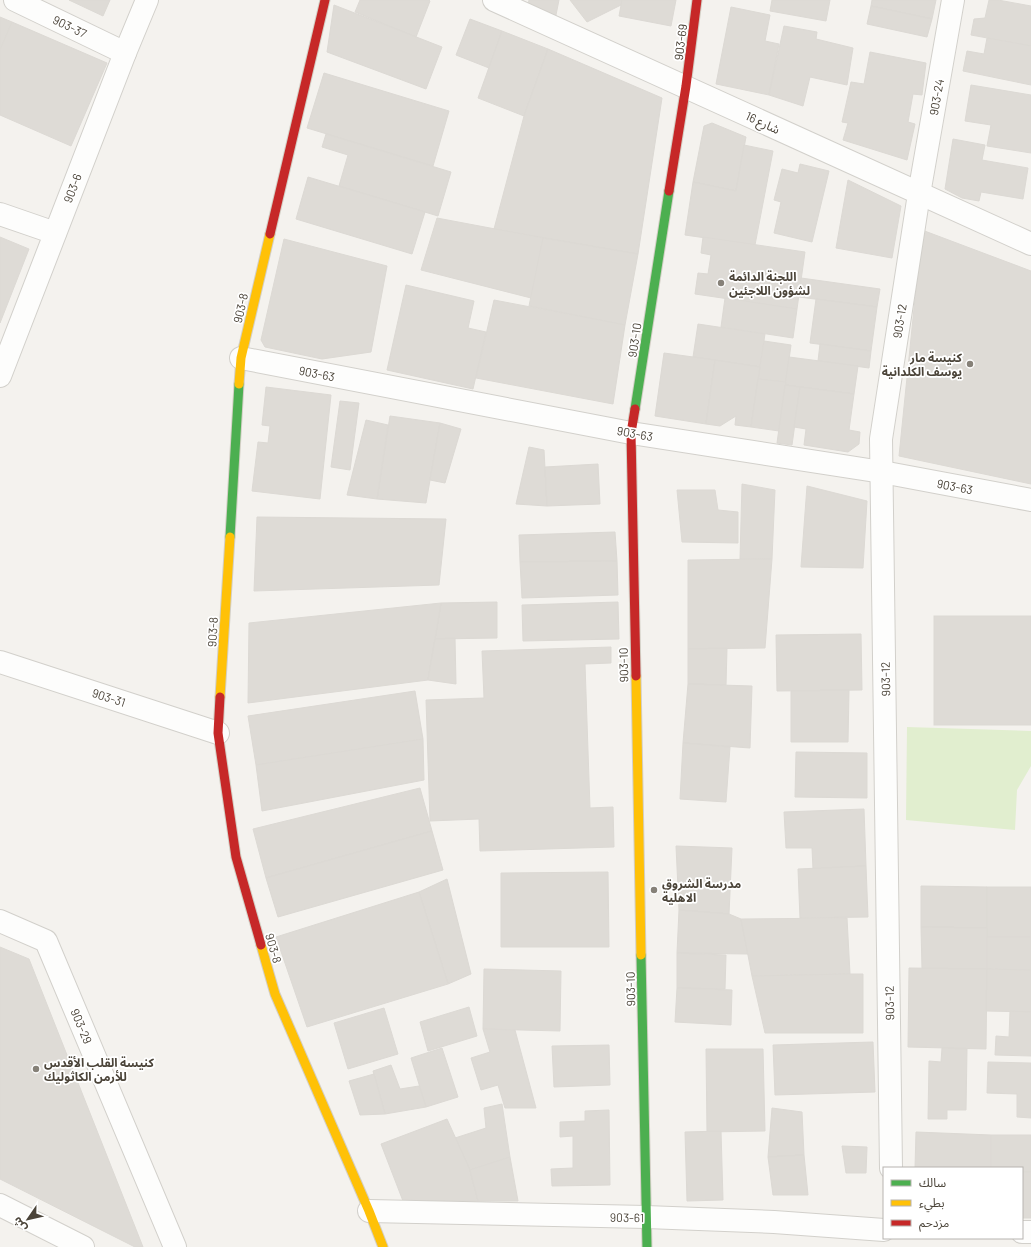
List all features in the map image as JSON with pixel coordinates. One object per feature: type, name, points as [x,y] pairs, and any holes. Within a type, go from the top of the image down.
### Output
[{"type":"street","name":"903-37","points":[[15,0],[125,52]]},
{"type":"street","name":"903-6","points":[[0,376],[125,52],[147,0]]},
{"type":"street","name":"903-8","points":[[325,0],[241,358],[218,733],[236,857],[275,994],[369,1211],[383,1247]]},
{"type":"street","name":"شارع 16","points":[[494,0],[1031,244]]},
{"type":"street","name":"903-69","points":[[686,86],[697,0]]},
{"type":"street","name":"903-24","points":[[919,194],[953,0]]},
{"type":"street","name":"903-10","points":[[647,1247],[631,433],[686,86]]},
{"type":"street","name":"903-12","points":[[891,1167],[881,439],[919,194]]},
{"type":"street","points":[[0,214],[55,233]]},
{"type":"street","name":"903-63","points":[[241,358],[631,433],[882,472],[1031,500]]},
{"type":"street","name":"903-31","points":[[0,662],[218,733]]},
{"type":"street","name":"903-29","points":[[0,921],[46,941],[175,1247]]},
{"type":"street","points":[[0,1205],[83,1247]]},
{"type":"street","name":"903-61","points":[[369,1211],[646,1217],[774,1222],[883,1230]]},
{"type":"green space","points":[[907,727],[1031,731],[1031,766],[1017,790],[1015,830],[906,820]]},
{"type":"building","points":[[69,0],[110,0],[103,16]]},
{"type":"building","points":[[360,0],[430,1],[416,37],[355,12]]},
{"type":"building","points":[[529,0],[559,0],[555,20],[527,9]]},
{"type":"building","points":[[570,0],[622,0],[621,5],[587,22]]},
{"type":"building","points":[[622,0],[676,0],[671,26],[619,16]]},
{"type":"building","points":[[772,0],[830,0],[826,21],[770,11]]},
{"type":"building","points":[[872,0],[936,0],[932,19],[871,6]]},
{"type":"building","points":[[989,0],[998,0],[1031,6],[1031,46],[971,35],[974,19],[985,18]]},
{"type":"building","points":[[334,5],[442,47],[426,89],[327,52]]},
{"type":"building","points":[[871,6],[932,19],[927,37],[867,24]]},
{"type":"building","points":[[731,7],[770,15],[765,41],[779,44],[769,95],[716,84]]},
{"type":"building","points":[[0,17],[12,22],[0,50]]},
{"type":"building","points":[[470,19],[502,31],[489,68],[456,55]]},
{"type":"building","points":[[12,22],[107,63],[71,146],[0,115],[0,50]]},
{"type":"building","points":[[784,26],[817,32],[816,39],[853,48],[847,85],[810,77],[803,106],[769,95]]},
{"type":"building","points":[[502,31],[548,49],[524,116],[478,98]]},
{"type":"building","points":[[987,38],[1031,46],[1031,85],[963,71],[967,51],[984,54]]},
{"type":"building","points":[[548,49],[662,98],[638,254],[494,229],[524,116]]},
{"type":"building","points":[[870,52],[926,63],[922,95],[913,94],[908,122],[915,124],[907,160],[843,140],[848,123],[842,122],[851,82],[864,84]]},
{"type":"building","points":[[324,73],[449,111],[433,166],[307,128]]},
{"type":"building","points":[[971,85],[1031,95],[1031,153],[987,146],[991,125],[965,121]]},
{"type":"building","points":[[712,123],[746,137],[736,191],[693,182],[704,126]]},
{"type":"building","points":[[326,134],[451,172],[438,216],[339,186],[348,155],[322,147]]},
{"type":"building","points":[[953,139],[985,145],[982,160],[1028,168],[1023,199],[981,192],[979,201],[962,198],[945,189]]},
{"type":"building","points":[[744,145],[773,151],[755,245],[685,235],[693,182],[736,191]]},
{"type":"building","points":[[800,164],[829,171],[812,242],[774,233],[781,202],[774,200],[782,169],[798,173]]},
{"type":"building","points":[[308,177],[425,212],[412,254],[296,219]]},
{"type":"building","points":[[848,180],[901,206],[892,258],[836,248]]},
{"type":"building","points":[[437,218],[543,238],[531,298],[421,270]]},
{"type":"building","name":"كنيسة مار يوسف الكلدانية","points":[[922,230],[1031,271],[1031,484],[899,456]]},
{"type":"building","points":[[0,237],[29,249],[0,323]]},
{"type":"building","points":[[703,237],[805,252],[797,309],[695,294],[698,273],[708,274],[711,255],[701,253]]},
{"type":"building","points":[[543,238],[638,254],[625,325],[529,306]]},
{"type":"building","points":[[284,239],[387,266],[371,352],[322,359],[265,347],[261,340]]},
{"type":"building","points":[[801,278],[880,289],[877,307],[799,297]]},
{"type":"building","points":[[406,285],[474,301],[468,328],[486,332],[473,389],[387,370]]},
{"type":"building","points":[[725,298],[797,309],[793,338],[721,327]]},
{"type":"building","points":[[816,299],[877,307],[871,351],[810,343]]},
{"type":"building","points":[[494,300],[625,325],[613,404],[476,378]]},
{"type":"building","points":[[698,324],[765,334],[760,367],[693,357]]},
{"type":"building","points":[[764,341],[791,345],[786,382],[758,379]]},
{"type":"building","points":[[820,344],[871,351],[869,368],[818,361]]},
{"type":"building","points":[[664,353],[715,360],[706,424],[655,416]]},
{"type":"building","points":[[789,357],[858,366],[854,394],[785,385]]},
{"type":"building","points":[[715,360],[760,367],[751,427],[735,425],[736,416],[720,426],[706,424]]},
{"type":"building","points":[[758,379],[786,382],[779,431],[751,427]]},
{"type":"building","points":[[785,385],[800,387],[792,445],[777,443]]},
{"type":"building","points":[[266,387],[331,395],[320,499],[252,491],[258,442],[268,443],[270,426],[262,425]]},
{"type":"building","points":[[800,387],[854,394],[849,430],[860,432],[859,444],[848,452],[804,445],[806,429],[794,427]]},
{"type":"building","points":[[340,401],[359,403],[350,470],[331,467]]},
{"type":"building","points":[[390,416],[440,423],[426,503],[377,499]]},
{"type":"building","points":[[366,420],[388,425],[377,499],[347,495]]},
{"type":"building","points":[[440,423],[461,429],[445,483],[430,480]]},
{"type":"building","points":[[529,447],[544,450],[547,506],[516,504]]},
{"type":"building","points":[[598,464],[600,504],[547,506],[545,467]]},
{"type":"building","points":[[742,484],[775,490],[772,559],[740,559]]},
{"type":"building","points":[[807,486],[867,501],[863,568],[801,567]]},
{"type":"building","points":[[677,490],[715,490],[718,510],[738,512],[738,543],[682,542]]},
{"type":"building","points":[[257,517],[446,519],[439,585],[254,591]]},
{"type":"building","points":[[615,532],[617,561],[520,562],[519,535]]},
{"type":"building","points":[[772,559],[765,648],[688,649],[688,560]]},
{"type":"building","points":[[617,561],[618,595],[522,598],[520,562]]},
{"type":"building","points":[[497,602],[497,638],[435,639],[441,603]]},
{"type":"building","points":[[618,602],[619,639],[523,641],[522,605]]},
{"type":"building","points":[[441,603],[428,680],[248,703],[249,623]]},
{"type":"building","points":[[934,616],[1031,616],[1031,725],[934,725]]},
{"type":"building","points":[[861,634],[862,690],[777,691],[776,635]]},
{"type":"building","points":[[455,638],[456,684],[428,680],[435,639]]},
{"type":"building","points":[[611,647],[611,663],[585,664],[590,808],[613,807],[614,847],[480,851],[479,819],[430,821],[426,700],[484,698],[482,651]]},
{"type":"building","points":[[727,648],[726,685],[688,684],[688,649]]},
{"type":"building","points":[[688,684],[752,686],[750,748],[683,743]]},
{"type":"building","points":[[849,690],[848,742],[791,742],[791,691]]},
{"type":"building","points":[[415,691],[423,739],[256,765],[248,716]]},
{"type":"building","points":[[423,739],[424,780],[262,811],[256,765]]},
{"type":"building","points":[[683,743],[730,747],[726,802],[680,799]]},
{"type":"building","points":[[796,752],[867,753],[867,798],[795,797]]},
{"type":"building","points":[[420,788],[432,831],[266,878],[253,829]]},
{"type":"building","points":[[864,809],[866,866],[813,869],[812,848],[786,848],[784,812]]},
{"type":"building","points":[[432,831],[443,870],[278,917],[266,878]]},
{"type":"building","points":[[676,846],[732,848],[729,914],[679,910]]},
{"type":"building","points":[[866,866],[868,917],[800,918],[798,869]]},
{"type":"building","points":[[608,872],[609,947],[501,947],[501,873]]},
{"type":"building","points":[[447,879],[471,974],[448,984],[419,892]]},
{"type":"building","points":[[921,886],[987,887],[987,928],[921,927]]},
{"type":"building","points":[[987,887],[1031,887],[1031,937],[987,937]]},
{"type":"building","points":[[419,892],[448,984],[307,1027],[276,937]]},
{"type":"building","points":[[679,910],[729,914],[741,919],[748,954],[677,953]]},
{"type":"building","points":[[847,918],[850,974],[752,976],[741,919]]},
{"type":"building","points":[[921,927],[987,928],[987,969],[922,969]]},
{"type":"building","points":[[987,937],[1031,937],[1031,970],[987,969]]},
{"type":"building","name":"كنيسة القلب الأقدس للأرمن الكاثوليك","points":[[0,947],[29,959],[143,1247],[135,1247],[0,1179]]},
{"type":"building","points":[[677,953],[726,955],[725,989],[677,988]]},
{"type":"building","points":[[909,968],[987,969],[986,1049],[908,1047]]},
{"type":"building","points":[[484,969],[561,971],[560,1031],[483,1029]]},
{"type":"building","points":[[987,969],[1031,970],[1031,1012],[986,1011]]},
{"type":"building","points":[[863,974],[863,1033],[765,1033],[752,976]]},
{"type":"building","points":[[677,988],[732,990],[731,1025],[675,1022]]},
{"type":"building","points":[[469,1007],[477,1036],[428,1051],[420,1022]]},
{"type":"building","points":[[384,1008],[398,1054],[348,1069],[334,1023]]},
{"type":"building","points":[[1010,1011],[1031,1012],[1031,1056],[995,1055],[996,1036],[1009,1037]]},
{"type":"building","points":[[483,1029],[515,1030],[536,1108],[505,1108],[498,1085],[481,1090],[471,1058],[490,1052]]},
{"type":"building","points":[[873,1042],[875,1092],[775,1095],[773,1045]]},
{"type":"building","points":[[609,1045],[610,1085],[554,1087],[552,1046]]},
{"type":"building","points":[[442,1048],[458,1097],[426,1107],[411,1058]]},
{"type":"building","points":[[942,1048],[967,1049],[966,1110],[947,1110],[947,1119],[928,1119],[929,1061],[941,1062]]},
{"type":"building","points":[[706,1049],[763,1049],[765,1131],[707,1132]]},
{"type":"building","points":[[988,1062],[1031,1063],[1031,1118],[1017,1117],[1017,1094],[987,1093]]},
{"type":"building","points":[[391,1065],[400,1089],[419,1086],[426,1107],[385,1114],[373,1071]]},
{"type":"building","points":[[374,1074],[385,1114],[360,1115],[349,1081]]},
{"type":"building","points":[[502,1104],[510,1157],[470,1170],[455,1138],[486,1128],[484,1108]]},
{"type":"building","points":[[772,1108],[802,1112],[804,1155],[768,1157]]},
{"type":"building","points":[[609,1110],[610,1185],[552,1186],[551,1169],[573,1168],[573,1136],[560,1137],[560,1122],[585,1121],[585,1111]]},
{"type":"building","points":[[447,1119],[470,1170],[478,1201],[403,1201],[381,1144]]},
{"type":"building","points":[[721,1131],[723,1200],[687,1201],[685,1132]]},
{"type":"building","points":[[916,1132],[991,1135],[991,1167],[915,1167]]},
{"type":"building","points":[[991,1135],[1031,1135],[1031,1172],[1023,1172],[1023,1167],[991,1167]]},
{"type":"building","points":[[842,1146],[867,1147],[866,1173],[846,1173]]},
{"type":"building","points":[[804,1155],[808,1195],[773,1195],[768,1157]]},
{"type":"building","points":[[510,1157],[518,1201],[478,1201],[470,1170]]},
{"type":"building","points":[[1023,1172],[1031,1172],[1031,1218],[1023,1218]]},
{"type":"traffic: fast","points":[[635,409],[669,191]]},
{"type":"traffic: fast","points":[[230,537],[239,384]]},
{"type":"traffic: fast","points":[[641,955],[647,1247]]},
{"type":"traffic: slow","points":[[239,384],[241,358],[270,234]]},
{"type":"traffic: slow","points":[[220,697],[230,537]]},
{"type":"traffic: slow","points":[[636,676],[641,955]]},
{"type":"traffic: slow","points":[[261,945],[275,994],[369,1211],[383,1247]]},
{"type":"traffic: jam","points":[[270,234],[325,0]]},
{"type":"traffic: jam","points":[[669,191],[686,86],[697,0]]},
{"type":"traffic: jam","points":[[635,409],[631,433],[636,676]]},
{"type":"traffic: jam","points":[[220,697],[218,733],[236,857],[261,945]]},
{"type":"place","name":"اللجنة الدائمة لشؤون اللاجئين","points":[[721,283]]},
{"type":"place","name":"كنيسة مار يوسف الكلدانية","points":[[970,364]]},
{"type":"place","name":"مدرسة الشروق الاهلية","points":[[654,890]]},
{"type":"place","name":"كنيسة القلب الأقدس للأرمن الكاثوليك","points":[[36,1069]]}]
